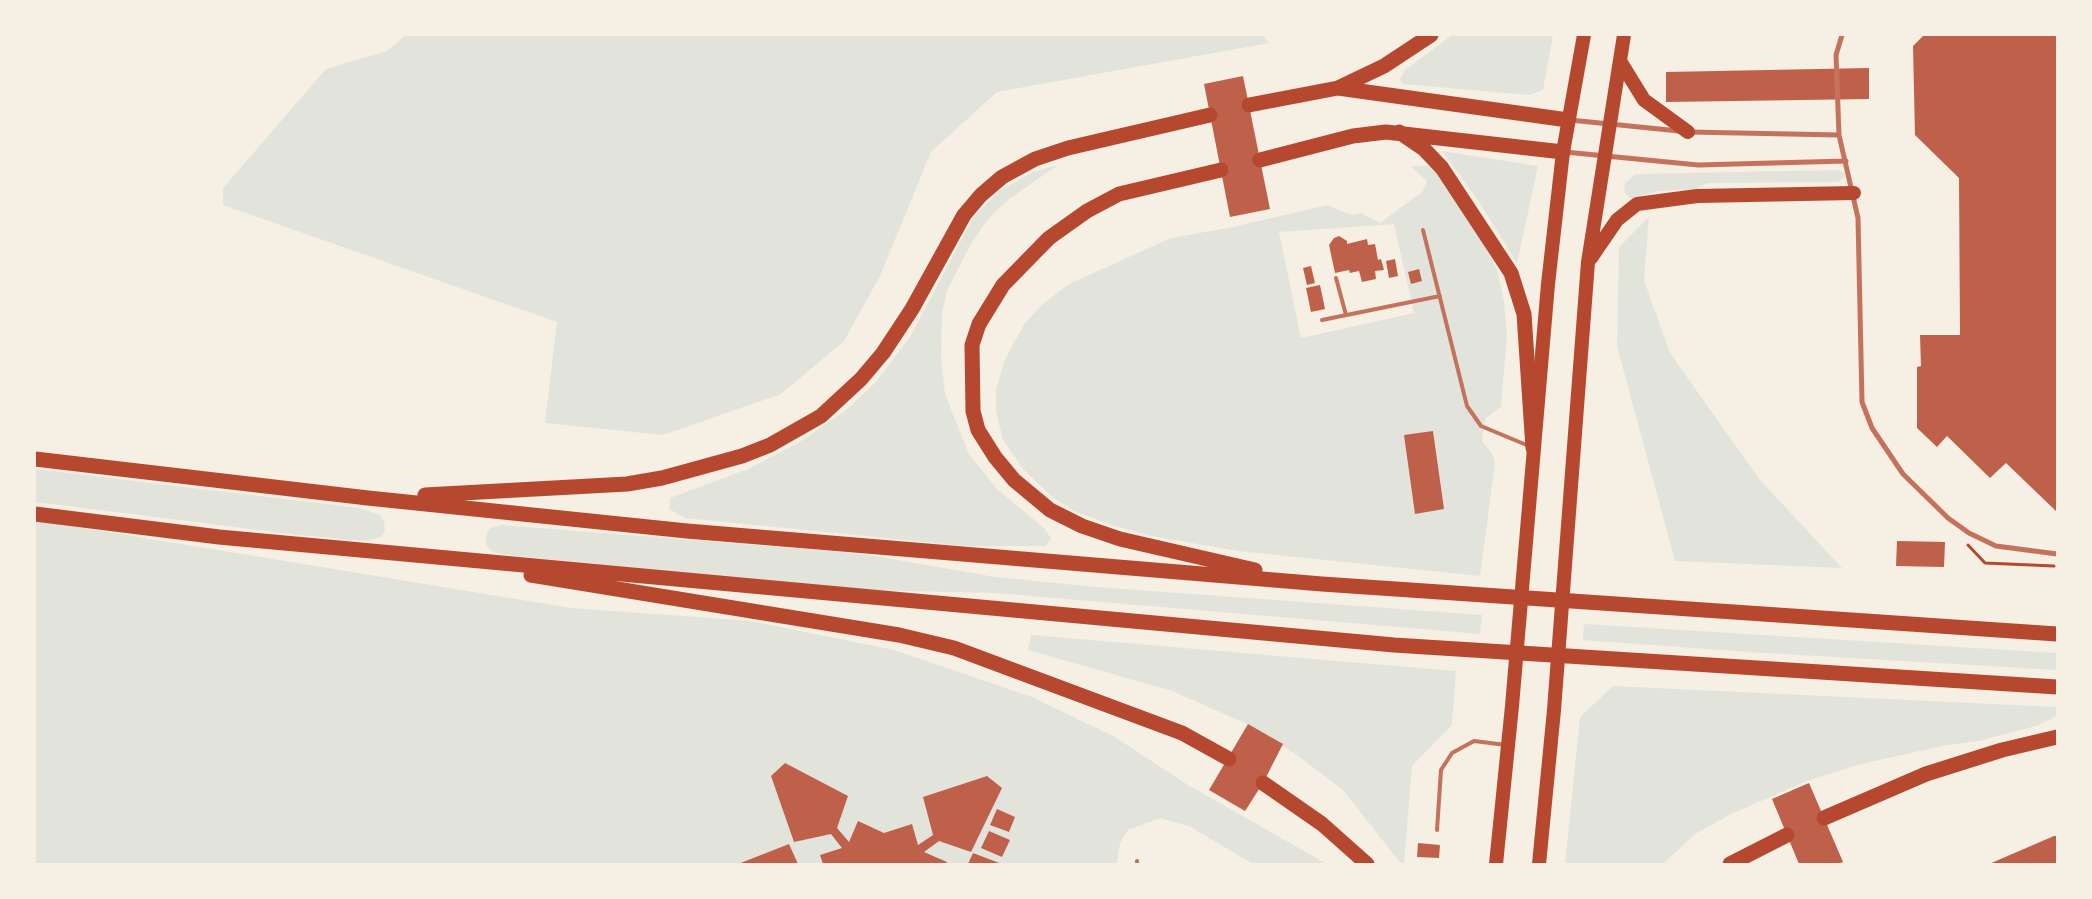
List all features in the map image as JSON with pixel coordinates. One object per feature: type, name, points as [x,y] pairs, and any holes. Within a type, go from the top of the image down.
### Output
[{"type":"highway","points":[[1249,105],[1338,88],[1384,66],[1431,35]]},
{"type":"highway","points":[[1496,864],[1563,152],[1584,35]]},
{"type":"highway","points":[[1539,864],[1554,710],[1588,262],[1624,35]]},
{"type":"highway","points":[[1620,61],[1644,100],[1688,132]]},
{"type":"highway","points":[[1338,88],[1568,120]]},
{"type":"highway","points":[[368,498],[627,484],[670,476],[770,445],[822,416],[861,379],[912,308],[964,214],[981,195],[1002,177],[1035,159],[1061,150],[1210,115]]},
{"type":"highway","points":[[1260,160],[1353,136],[1399,132],[1563,152]]},
{"type":"highway","points":[[1399,132],[1424,149],[1442,168],[1511,273],[1524,314],[1534,448]]},
{"type":"highway","points":[[1221,170],[1119,194],[1088,211],[1049,238],[1003,285],[979,324],[972,345],[971,359],[975,422],[994,457],[1014,480],[1050,510],[1082,526],[1140,544],[1322,584]]},
{"type":"highway","points":[[1588,262],[1617,220],[1637,204],[1697,196],[1854,193]]},
{"type":"highway","points":[[35,459],[368,498],[687,531],[1322,584],[2057,634]]},
{"type":"highway","points":[[35,514],[219,537],[1394,645],[2057,687]]},
{"type":"highway","points":[[401,554],[899,635],[985,659],[1101,702],[1182,733],[1229,759]]},
{"type":"highway","points":[[1824,818],[1926,774],[2002,750],[2057,736]]},
{"type":"highway","points":[[1264,783],[1322,824],[1367,864]]},
{"type":"highway","points":[[1730,864],[1787,835]]},
{"type":"street","points":[[1842,35],[1836,55],[1839,135],[1854,193],[1858,218],[1862,402],[1872,428],[1903,474],[1948,518],[1969,533],[1996,546],[2057,554]]},
{"type":"street","points":[[1568,120],[1688,132],[1839,135]]},
{"type":"street","points":[[1563,152],[1698,165],[1846,161]]},
{"type":"lane","points":[[1423,230],[1466,399],[1473,416],[1481,426],[1534,448]]},
{"type":"lane","points":[[1336,278],[1346,315]]},
{"type":"lane","points":[[1322,320],[1440,296]]},
{"type":"lane","points":[[1437,830],[1441,770],[1452,753],[1474,741],[1508,745]]},
{"type":"path","points":[[1961,538],[1985,563],[2057,566]]},
{"type":"shaded area","points":[[406,35],[1262,35],[1269,43],[997,92],[931,152],[880,276],[844,341],[781,394],[663,435],[545,423],[557,322],[223,205],[223,188],[326,69],[387,51]]},
{"type":"shaded area","points":[[1452,35],[1553,35],[1543,90],[1529,95],[1403,84],[1400,79],[1405,70]]},
{"type":"shaded area","points":[[1442,151],[1538,166],[1517,263],[1479,202]]},
{"type":"shaded area","points":[[1058,165],[1008,200],[988,219],[972,242],[947,290],[942,313],[941,358],[945,394],[969,454],[997,489],[1044,528],[1051,538],[1046,546],[964,546],[685,518],[669,509],[670,498],[748,469],[798,443],[845,411],[875,383],[910,337],[973,218],[999,191],[1033,172]]},
{"type":"shaded area","points":[[1410,166],[1427,166],[1436,170],[1482,241],[1497,270],[1504,301],[1507,335],[1501,407],[1485,419],[1482,441],[1493,455],[1495,463],[1480,576],[1238,551],[1151,536],[1111,525],[1074,511],[1052,497],[1024,470],[1003,440],[996,412],[996,390],[1004,362],[1025,323],[1043,304],[1069,284],[1171,238],[1233,227],[1328,205],[1351,215],[1361,213],[1380,223],[1422,192],[1427,181]],"holes":[[[1394,224],[1414,313],[1301,338],[1279,232]]]},
{"type":"shaded area","points":[[1839,170],[1845,176],[1838,182],[1707,183],[1696,189],[1659,191],[1630,198],[1624,192],[1625,183],[1636,174]]},
{"type":"shaded area","points":[[1649,217],[1644,280],[1670,353],[1760,480],[1842,568],[1675,561],[1617,346],[1619,247]]},
{"type":"shaded area","points":[[35,469],[359,508],[380,515],[384,522],[385,530],[381,537],[365,541],[299,535],[35,502]]},
{"type":"shaded area","points":[[35,520],[571,608],[751,621],[894,650],[1032,697],[1115,737],[1188,785],[1327,864],[1253,864],[1189,826],[1160,818],[1128,830],[1120,843],[1117,864],[35,864]]},
{"type":"shaded area","points":[[502,525],[831,551],[875,556],[995,577],[1096,587],[1482,615],[1480,634],[996,593],[859,590],[499,554],[491,551],[486,544],[486,535],[490,528]]},
{"type":"shaded area","points":[[1584,624],[2057,653],[2057,670],[1583,640]]},
{"type":"shaded area","points":[[1031,635],[1456,671],[1452,725],[1412,766],[1404,864],[1401,864],[1344,791],[1297,755],[1245,723],[1172,691],[1028,650]]},
{"type":"shaded area","points":[[1613,686],[2057,707],[2057,716],[2036,726],[1979,741],[1942,746],[1861,764],[1807,781],[1731,814],[1695,834],[1663,864],[1565,864],[1580,717]]},
{"type":"building","points":[[1924,35],[2057,35],[2057,512],[2006,463],[1990,478],[1947,436],[1937,447],[1917,428],[1917,367],[1921,366],[1920,335],[1960,335],[1959,178],[1915,135],[1913,46]]},
{"type":"building","points":[[1869,68],[1869,99],[1666,102],[1666,72]]},
{"type":"building","points":[[1243,76],[1270,209],[1230,217],[1204,84]]},
{"type":"building","points":[[1339,236],[1347,241],[1347,244],[1367,239],[1368,245],[1375,244],[1378,260],[1381,259],[1384,270],[1375,271],[1376,279],[1362,282],[1359,271],[1350,273],[1349,270],[1335,273],[1329,245],[1334,238]]},
{"type":"building","points":[[1395,259],[1398,276],[1389,278],[1386,261]]},
{"type":"building","points":[[1311,266],[1315,283],[1307,285],[1303,268]]},
{"type":"building","points":[[1419,269],[1422,281],[1411,284],[1408,272]]},
{"type":"building","points":[[1320,285],[1325,309],[1311,312],[1306,288]]},
{"type":"building","points":[[1433,431],[1444,509],[1415,514],[1404,435]]},
{"type":"building","points":[[1897,541],[1945,542],[1944,567],[1896,566]]},
{"type":"building","points":[[1248,724],[1283,744],[1263,783],[1245,811],[1209,790]]},
{"type":"building","points":[[785,763],[848,796],[837,828],[849,842],[858,821],[884,833],[912,824],[918,845],[933,835],[923,797],[987,776],[1002,788],[971,852],[939,841],[924,852],[947,862],[946,864],[823,864],[820,855],[842,848],[831,834],[794,842],[771,776]]},
{"type":"building","points":[[1809,783],[1843,862],[1838,864],[1799,864],[1772,799]]},
{"type":"building","points":[[997,809],[1015,817],[1009,832],[990,825]]},
{"type":"building","points":[[989,831],[1010,840],[1002,857],[981,848]]},
{"type":"building","points":[[2057,836],[2057,864],[1989,864]]},
{"type":"building","points":[[1418,843],[1440,845],[1439,858],[1417,857]]},
{"type":"building","points":[[789,844],[798,864],[738,864]]},
{"type":"building","points":[[973,853],[1002,864],[968,864]]}]
